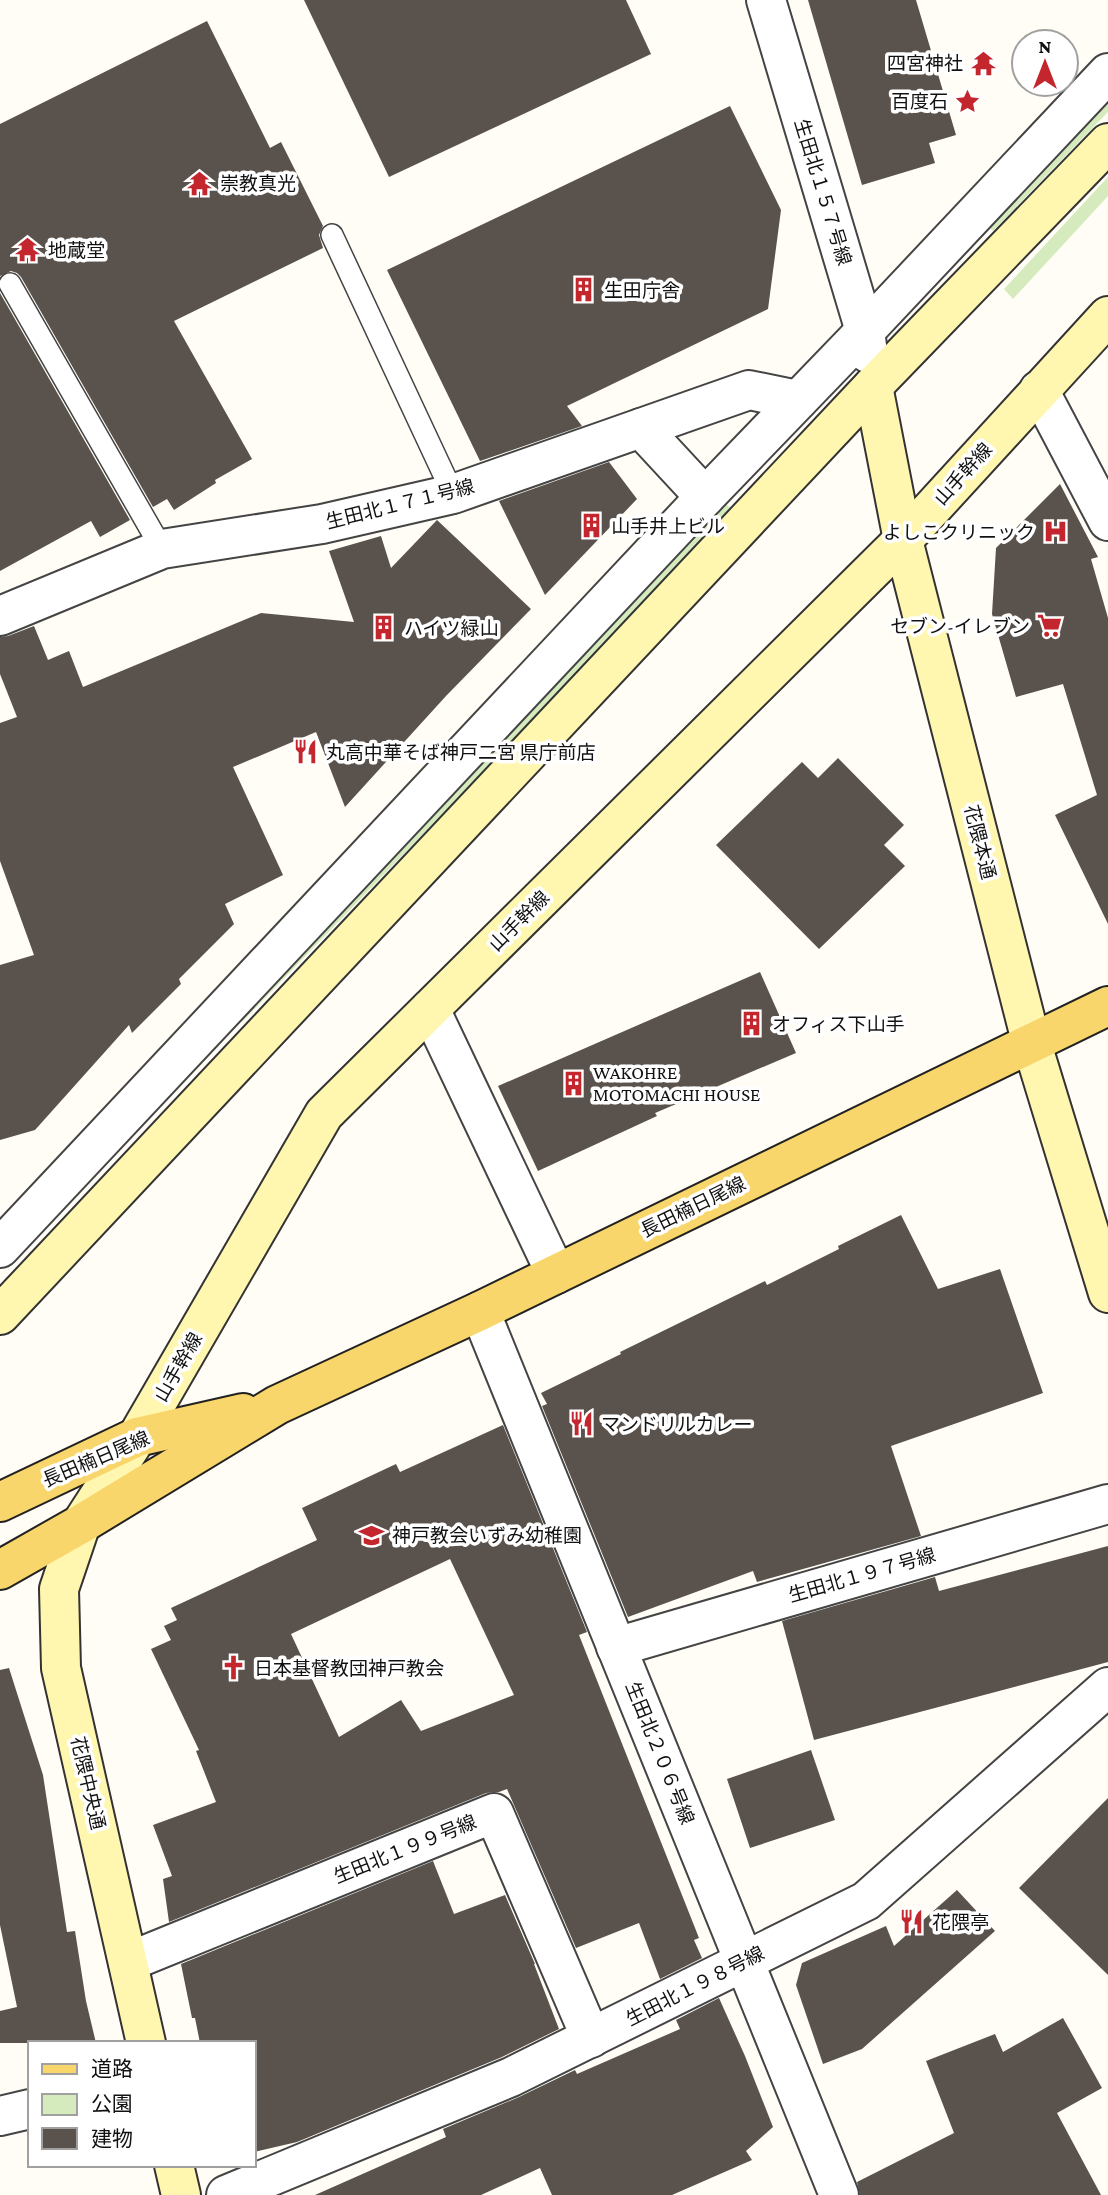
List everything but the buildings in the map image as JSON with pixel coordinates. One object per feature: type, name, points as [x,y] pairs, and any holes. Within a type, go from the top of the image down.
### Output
[{"type":"main road","name":"長田楠日尾線","points":[[81,1524],[277,1405],[480,1311],[1031,1041],[1108,1006]]},
{"type":"main road","name":"長田楠日尾線","points":[[0,1502],[137,1437],[277,1405]]},
{"type":"main road","name":"山手幹線","points":[[0,1570],[81,1524]]},
{"type":"street","name":"生田北１５７号線","points":[[766,0],[865,331],[873,386]]},
{"type":"street","points":[[0,1248],[705,497],[1108,73]]},
{"type":"street","points":[[0,1315],[873,386],[1108,143]]},
{"type":"street","name":"山手幹線","points":[[81,1524],[137,1437],[324,1114],[903,540],[1108,316]]},
{"type":"street","name":"花隈本通","points":[[873,386],[903,540],[1031,1041],[1108,1293]]},
{"type":"street","name":"生田北１７１号線","points":[[0,616],[162,549],[322,524],[453,494],[749,390],[797,400]]},
{"type":"street","points":[[1039,390],[1108,521]]},
{"type":"street","points":[[640,428],[705,497]]},
{"type":"street","points":[[430,1009],[556,1274]]},
{"type":"street","name":"生田北２０６号線","points":[[480,1311],[839,2195]]},
{"type":"street","name":"生田北１９７号線","points":[[616,1647],[1108,1504]]},
{"type":"street","name":"花隈中央通","points":[[81,1524],[59,1589],[61,1668],[146,2041]]},
{"type":"street","name":"生田北１９８号線","points":[[226,2195],[285,2183],[591,2038],[866,1901],[1108,1687]]},
{"type":"street","name":"生田北１９９号線","points":[[128,1962],[494,1813],[591,2038]]},
{"type":"street","points":[[0,2116],[28,2109]]},
{"type":"street","points":[[174,2167],[181,2195]]},
{"type":"lane","points":[[332,235],[453,494]]},
{"type":"lane","points":[[10,284],[162,549]]},
{"type":"green space","points":[[1108,97],[1108,112],[993,231],[985,224]]},
{"type":"green space","points":[[1108,177],[1108,196],[1013,299],[1004,289]]},
{"type":"green space","points":[[724,502],[734,511],[242,1022],[233,1013]]},
{"type":"place","name":"四宮神社","points":[[983,63]]},
{"type":"place","name":"百度石","points":[[968,101]]},
{"type":"place","name":"崇教真光","points":[[200,183]]},
{"type":"place","name":"地蔵堂","points":[[28,250]]},
{"type":"place","name":"生田庁舎","points":[[584,290]]},
{"type":"place","name":"山手井上ビル","points":[[591,526]]},
{"type":"place","name":"よしこクリニック","points":[[1055,532]]},
{"type":"place","name":"セブン-イレブン","points":[[1050,626]]},
{"type":"place","name":"ハイツ緑山","points":[[384,628]]},
{"type":"place","name":"丸高中華そば神戸二宮 県庁前店","points":[[306,752]]},
{"type":"place","name":"オフィス下山手","points":[[752,1024]]},
{"type":"place","name":"WAKOHRE MOTOMACHI HOUSE","points":[[573,1083]]},
{"type":"place","name":"マンドリルカレー","points":[[581,1424]]},
{"type":"place","name":"神戸教会いずみ幼稚園","points":[[372,1535]]},
{"type":"place","name":"日本基督教団神戸教会","points":[[234,1668]]},
{"type":"place","name":"花隈亭","points":[[912,1922]]}]
